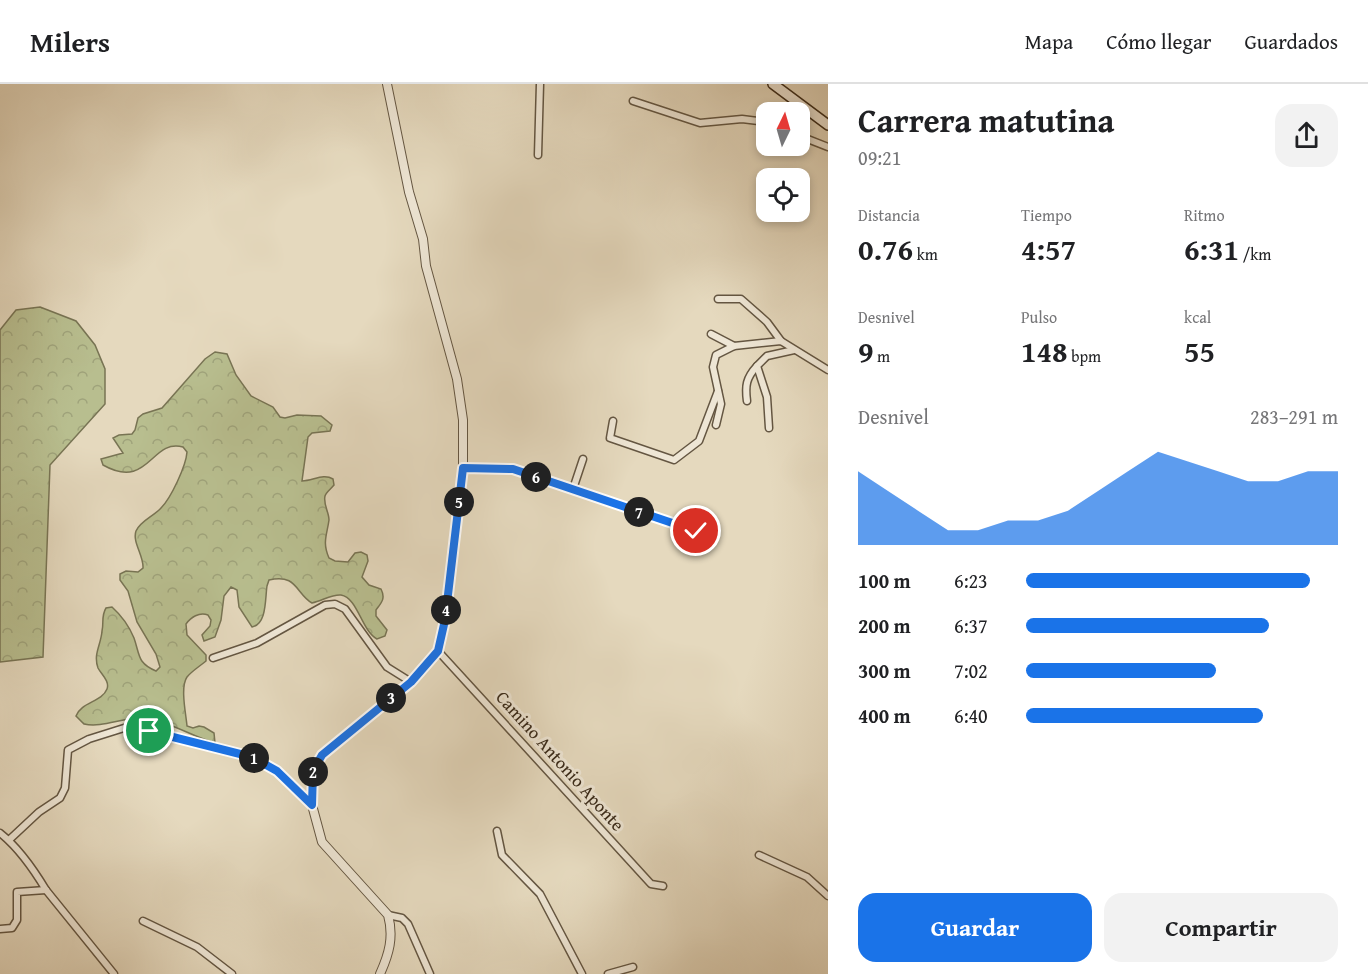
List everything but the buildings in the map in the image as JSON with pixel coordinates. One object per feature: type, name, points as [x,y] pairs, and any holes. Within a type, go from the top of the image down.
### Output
[{"type":"main road","points":[[773,84],[828,124]]},
{"type":"street","points":[[380,974],[389,954],[392,929],[388,915],[322,842],[312,805],[313,771],[322,755],[411,682],[438,651],[445,620],[463,468],[463,420],[457,379],[426,266],[423,238],[409,192],[387,84]]},
{"type":"street","points":[[538,155],[540,84]]},
{"type":"street","points":[[633,101],[700,123],[742,118],[756,120]]},
{"type":"street","points":[[810,140],[828,147]]},
{"type":"street","points":[[718,298],[741,299],[767,322],[781,341],[828,370]]},
{"type":"street","points":[[711,334],[734,346]]},
{"type":"street","points":[[716,425],[721,404],[713,368],[716,355],[734,346],[781,341]]},
{"type":"street","points":[[747,401],[746,386],[749,375],[757,366],[767,356],[795,350]]},
{"type":"street","points":[[757,366],[767,397],[769,428]]},
{"type":"street","points":[[614,421],[610,438],[674,460],[699,441],[719,391]]},
{"type":"street","points":[[573,489],[583,459]]},
{"type":"street","points":[[463,468],[513,469],[696,531]]},
{"type":"street","points":[[213,658],[257,642],[325,605],[335,604],[345,609],[387,667],[411,682]]},
{"type":"street","name":"Camino Antonio Aponte","points":[[438,651],[651,884],[663,886]]},
{"type":"street","points":[[9,840],[39,812],[60,798],[65,788],[68,750],[89,739],[124,728],[149,731],[252,757],[277,771],[312,805]]},
{"type":"street","points":[[497,831],[502,855],[540,894],[582,974]]},
{"type":"street","points":[[0,834],[9,840],[114,974]]},
{"type":"street","points":[[759,855],[807,877],[828,896]]},
{"type":"street","points":[[0,929],[12,928],[17,920],[17,892],[46,890]]},
{"type":"street","points":[[388,915],[402,918],[408,924],[430,974]]},
{"type":"street","points":[[143,921],[197,947],[232,974]]},
{"type":"street","points":[[608,974],[633,967]]},
{"type":"green space","points":[[40,307],[76,321],[95,345],[105,369],[105,404],[50,465],[43,657],[0,662],[0,330],[16,310]]},
{"type":"green space","points":[[215,352],[227,354],[236,375],[251,396],[273,407],[280,417],[321,416],[332,425],[330,431],[312,433],[308,437],[302,481],[322,477],[333,479],[334,485],[325,496],[329,520],[326,539],[327,552],[329,558],[335,561],[348,562],[355,553],[361,552],[367,555],[368,561],[362,577],[369,585],[381,589],[383,598],[376,610],[376,616],[387,630],[385,636],[377,639],[372,635],[347,597],[338,595],[312,603],[285,579],[269,580],[263,616],[257,625],[252,627],[239,607],[237,590],[231,587],[224,596],[221,620],[215,637],[204,641],[202,635],[210,626],[211,620],[208,615],[195,616],[186,624],[187,635],[206,655],[206,661],[185,681],[187,726],[204,727],[214,733],[215,743],[150,719],[133,718],[98,725],[84,724],[76,716],[79,711],[101,697],[108,686],[98,668],[96,658],[106,608],[112,607],[125,621],[134,638],[142,662],[156,671],[160,667],[156,654],[137,622],[128,591],[120,580],[120,574],[126,571],[138,572],[143,568],[136,531],[161,508],[169,497],[181,473],[187,452],[183,447],[172,446],[163,450],[140,468],[130,472],[118,471],[103,465],[101,459],[123,453],[113,438],[132,434],[138,418],[162,408],[205,359]]},
{"type":"route","points":[[149,731],[252,757],[277,771],[312,805],[313,771],[322,755],[411,682],[438,651],[445,620],[463,468],[513,469],[696,531]]}]
